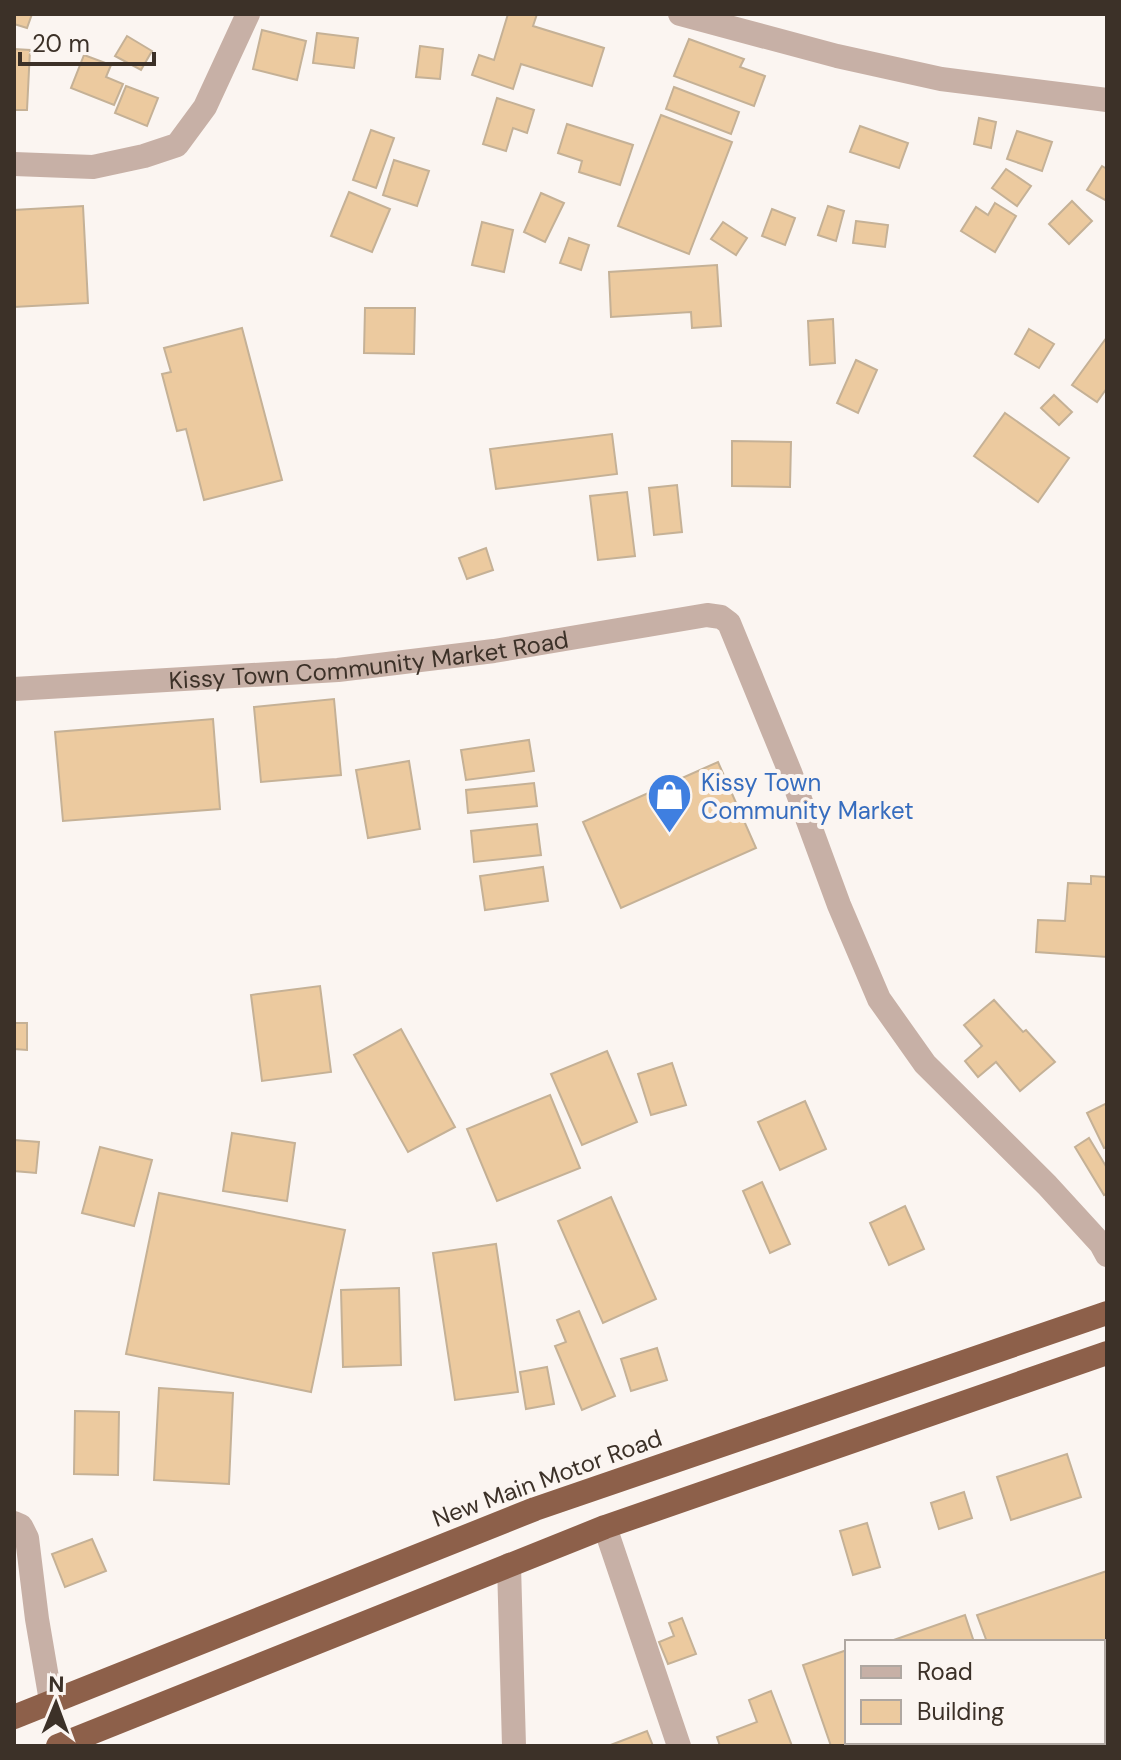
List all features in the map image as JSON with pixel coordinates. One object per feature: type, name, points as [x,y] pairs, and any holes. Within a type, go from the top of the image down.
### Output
[{"type":"highway","name":"New Main Motor Road","points":[[14,1717],[535,1509],[1107,1313]]},
{"type":"highway","points":[[58,1746],[605,1527],[1107,1353]]},
{"type":"street","points":[[14,164],[93,167],[177,145],[205,107],[247,14]]},
{"type":"street","points":[[680,14],[837,56],[941,79],[1107,100]]},
{"type":"street","name":"Kissy Town Community Market Road","points":[[14,689],[338,670],[494,651],[707,615],[721,617],[729,623],[879,999],[925,1064],[1047,1185],[1101,1244],[1107,1255]]},
{"type":"street","points":[[14,1523],[21,1526],[27,1538],[51,1701]]},
{"type":"street","points":[[605,1527],[679,1746]]},
{"type":"street","points":[[509,1565],[514,1746]]},
{"type":"building","points":[[14,14],[32,14],[27,28],[14,24]]},
{"type":"building","points":[[508,14],[537,14],[533,26],[604,48],[592,86],[521,64],[513,89],[472,75],[479,55],[494,60]]},
{"type":"building","points":[[262,30],[306,41],[297,80],[253,69]]},
{"type":"building","points":[[317,33],[358,38],[354,68],[313,63]]},
{"type":"building","points":[[127,36],[152,51],[141,70],[115,56]]},
{"type":"building","points":[[689,39],[744,59],[740,67],[765,76],[754,106],[674,76]]},
{"type":"building","points":[[420,46],[443,49],[440,79],[416,77]]},
{"type":"building","points":[[14,49],[30,50],[27,110],[14,110]]},
{"type":"building","points":[[84,55],[111,65],[106,77],[123,84],[114,105],[71,88]]},
{"type":"building","points":[[126,86],[158,98],[147,126],[115,113]]},
{"type":"building","points":[[674,87],[739,112],[731,134],[666,109]]},
{"type":"building","points":[[497,98],[534,110],[527,133],[513,128],[506,151],[483,144]]},
{"type":"building","points":[[661,115],[732,142],[689,254],[618,226]]},
{"type":"building","points":[[979,118],[996,122],[991,148],[974,144]]},
{"type":"building","points":[[567,124],[633,145],[620,185],[579,172],[582,161],[558,153]]},
{"type":"building","points":[[860,126],[908,143],[899,168],[850,152]]},
{"type":"building","points":[[371,130],[394,138],[376,188],[353,180]]},
{"type":"building","points":[[1017,131],[1052,142],[1042,171],[1007,159]]},
{"type":"building","points":[[394,160],[429,171],[417,206],[383,195]]},
{"type":"building","points":[[1102,166],[1107,169],[1107,201],[1087,190]]},
{"type":"building","points":[[1006,169],[1031,186],[1017,206],[992,188]]},
{"type":"building","points":[[349,192],[390,209],[372,252],[331,236]]},
{"type":"building","points":[[541,193],[564,203],[545,242],[524,232]]},
{"type":"building","points":[[1072,201],[1092,221],[1069,244],[1049,224]]},
{"type":"building","points":[[995,203],[1016,216],[995,252],[961,231],[976,207],[988,215]]},
{"type":"building","points":[[83,206],[88,303],[14,307],[14,210]]},
{"type":"building","points":[[828,206],[844,211],[836,241],[818,235]]},
{"type":"building","points":[[772,209],[795,218],[785,245],[762,236]]},
{"type":"building","points":[[856,221],[888,225],[885,247],[853,243]]},
{"type":"building","points":[[482,222],[513,230],[504,272],[472,265]]},
{"type":"building","points":[[723,222],[747,238],[736,255],[711,239]]},
{"type":"building","points":[[569,238],[589,245],[581,270],[560,263]]},
{"type":"building","points":[[717,265],[721,326],[692,328],[691,312],[611,317],[609,272]]},
{"type":"building","points":[[365,308],[415,308],[414,354],[364,353]]},
{"type":"building","points":[[833,319],[835,363],[810,365],[808,321]]},
{"type":"building","points":[[242,328],[282,480],[204,500],[186,429],[177,431],[162,374],[171,372],[164,348]]},
{"type":"building","points":[[1029,329],[1054,344],[1039,368],[1015,354]]},
{"type":"building","points":[[1107,337],[1107,388],[1097,402],[1072,385]]},
{"type":"building","points":[[856,360],[877,370],[858,413],[837,403]]},
{"type":"building","points":[[1054,395],[1072,412],[1059,425],[1041,408]]},
{"type":"building","points":[[1005,413],[1069,458],[1038,502],[974,456]]},
{"type":"building","points":[[612,434],[617,474],[496,489],[490,449]]},
{"type":"building","points":[[732,441],[791,442],[790,487],[732,486]]},
{"type":"building","points":[[677,485],[682,532],[654,535],[649,488]]},
{"type":"building","points":[[627,492],[635,556],[598,560],[590,496]]},
{"type":"building","points":[[486,548],[493,570],[467,579],[459,558]]},
{"type":"building","points":[[334,699],[341,775],[261,782],[254,707]]},
{"type":"building","points":[[213,719],[220,809],[63,821],[55,732]]},
{"type":"building","points":[[529,740],[534,771],[466,780],[461,750]]},
{"type":"building","points":[[409,761],[420,829],[368,838],[356,770]]},
{"type":"building","name":"Kissy Town Community Market","points":[[718,762],[756,848],[621,908],[583,822]]},
{"type":"building","points":[[534,783],[537,806],[468,813],[466,790]]},
{"type":"building","points":[[537,824],[541,855],[474,862],[471,831]]},
{"type":"building","points":[[543,867],[548,901],[485,910],[480,876]]},
{"type":"building","points":[[1091,876],[1107,877],[1107,957],[1036,952],[1038,920],[1065,921],[1068,883],[1091,884]]},
{"type":"building","points":[[320,986],[331,1072],[262,1081],[251,995]]},
{"type":"building","points":[[994,1000],[1055,1062],[1020,1091],[996,1062],[978,1077],[965,1061],[982,1046],[964,1025]]},
{"type":"building","points":[[14,1023],[27,1023],[27,1050],[14,1049]]},
{"type":"building","points":[[401,1029],[455,1127],[408,1152],[354,1055]]},
{"type":"building","points":[[607,1051],[637,1122],[582,1145],[551,1074]]},
{"type":"building","points":[[672,1063],[686,1105],[651,1115],[638,1074]]},
{"type":"building","points":[[550,1095],[580,1168],[497,1201],[467,1129]]},
{"type":"building","points":[[805,1101],[826,1149],[780,1170],[758,1122]]},
{"type":"building","points":[[1107,1103],[1107,1147],[1104,1148],[1087,1113]]},
{"type":"building","points":[[232,1133],[295,1143],[287,1201],[223,1191]]},
{"type":"building","points":[[1089,1138],[1107,1168],[1107,1193],[1104,1195],[1075,1147]]},
{"type":"building","points":[[14,1140],[39,1142],[36,1173],[14,1171]]},
{"type":"building","points":[[100,1147],[152,1160],[134,1226],[82,1213]]},
{"type":"building","points":[[762,1182],[790,1244],[770,1253],[743,1191]]},
{"type":"building","points":[[159,1193],[345,1230],[311,1392],[126,1354]]},
{"type":"building","points":[[611,1197],[656,1299],[603,1323],[558,1221]]},
{"type":"building","points":[[905,1206],[924,1249],[889,1265],[870,1223]]},
{"type":"building","points":[[496,1244],[518,1392],[455,1400],[433,1253]]},
{"type":"building","points":[[399,1288],[401,1365],[343,1367],[341,1290]]},
{"type":"building","points":[[579,1311],[615,1396],[582,1410],[555,1346],[566,1342],[557,1320]]},
{"type":"building","points":[[657,1348],[667,1380],[631,1391],[621,1359]]},
{"type":"building","points":[[547,1367],[554,1404],[526,1409],[520,1372]]},
{"type":"building","points":[[159,1388],[233,1393],[229,1484],[154,1480]]},
{"type":"building","points":[[75,1411],[119,1412],[118,1475],[74,1474]]},
{"type":"building","points":[[1067,1454],[1081,1497],[1011,1520],[997,1477]]},
{"type":"building","points":[[964,1492],[972,1518],[939,1529],[931,1503]]},
{"type":"building","points":[[867,1523],[880,1567],[853,1575],[840,1531]]},
{"type":"building","points":[[92,1539],[106,1571],[65,1587],[52,1554]]},
{"type":"building","points":[[1107,1571],[1107,1700],[1105,1640],[986,1640],[977,1615]]},
{"type":"building","points":[[965,1615],[973,1640],[894,1640]]},
{"type":"building","points":[[682,1618],[696,1654],[668,1664],[659,1642],[674,1636],[669,1623]]},
{"type":"building","points":[[845,1651],[845,1744],[898,1746],[831,1746],[803,1665]]},
{"type":"building","points":[[771,1691],[792,1746],[720,1746],[717,1737],[757,1722],[749,1700]]},
{"type":"building","points":[[647,1731],[653,1746],[608,1746]]},
{"type":"place","name":"Kissy Town Community Market","points":[[670,835]]}]
